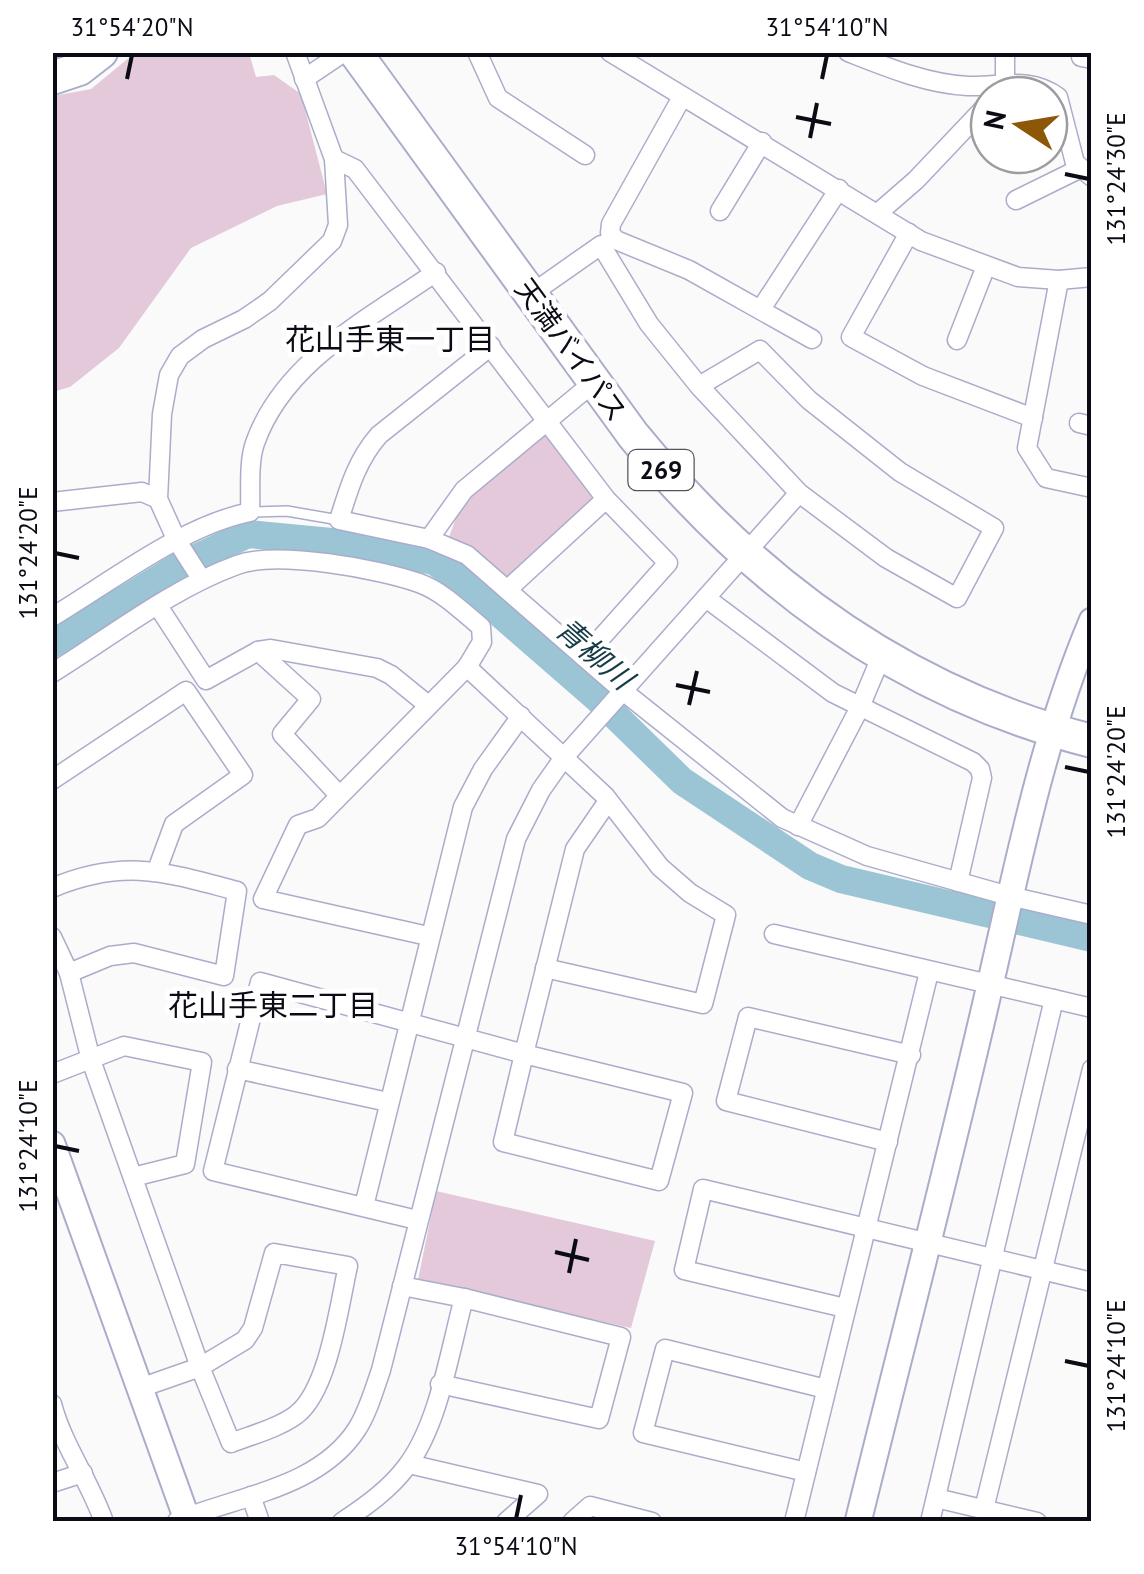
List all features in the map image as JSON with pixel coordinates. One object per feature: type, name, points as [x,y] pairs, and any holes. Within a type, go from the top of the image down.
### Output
[{"type":"highway","points":[[52,64],[76,52]]},
{"type":"highway","points":[[52,78],[79,68],[101,52]]},
{"type":"highway","name":"天満バイパス","points":[[355,52],[593,383],[674,486],[750,548],[822,616],[881,657],[987,708],[1053,722],[1092,722]]},
{"type":"highway","name":"天満バイパス","points":[[377,52],[646,425],[750,548],[887,638],[1092,741]]},
{"type":"street","points":[[202,580],[177,542],[158,499],[162,414],[173,365],[203,339],[244,320],[270,301],[332,241],[339,218],[334,159],[295,52]]},
{"type":"street","points":[[304,80],[344,52]]},
{"type":"street","points":[[477,52],[498,98],[584,155]]},
{"type":"street","points":[[610,52],[910,233],[1018,277],[1092,277]]},
{"type":"street","points":[[848,52],[899,72],[969,86]]},
{"type":"street","points":[[682,97],[611,224],[610,233],[616,240],[688,270],[812,338]]},
{"type":"street","points":[[878,213],[969,124]]},
{"type":"street","points":[[1016,200],[1086,173],[1075,164],[1069,140]]},
{"type":"street","points":[[720,211],[762,142]]},
{"type":"street","points":[[334,159],[355,169],[606,499],[668,562],[584,657]]},
{"type":"street","points":[[761,308],[840,189]]},
{"type":"street","points":[[910,233],[851,337],[923,376],[1033,418]]},
{"type":"street","points":[[544,285],[600,244],[649,324],[699,386],[800,493],[886,558],[957,598],[994,528],[900,472],[809,400],[760,350],[699,386]]},
{"type":"street","points":[[957,340],[986,266]]},
{"type":"street","points":[[52,617],[177,542],[226,517],[250,512],[254,447],[271,407],[297,373],[436,272]]},
{"type":"street","points":[[1059,280],[1028,448],[1046,478],[1092,488]]},
{"type":"street","points":[[492,346],[366,449],[352,475],[340,520],[429,538],[466,554],[623,691],[759,802],[798,826],[867,856],[1008,899],[1092,915]]},
{"type":"street","points":[[429,538],[464,490],[593,383]]},
{"type":"street","points":[[52,502],[142,492],[158,499]]},
{"type":"street","points":[[52,1144],[183,1520],[319,1468],[339,1452],[358,1428],[381,1370],[516,839],[541,790],[565,756],[800,493]]},
{"type":"street","points":[[508,589],[606,499]]},
{"type":"street","points":[[52,673],[202,580],[242,562],[290,560],[350,567],[421,583],[482,627],[482,642],[467,666],[318,818],[298,825],[263,899],[428,936]]},
{"type":"street","points":[[706,598],[833,694],[964,756],[980,770],[982,778],[958,882]]},
{"type":"street","points":[[158,606],[206,680],[258,652],[288,651],[377,668],[428,705]]},
{"type":"street","points":[[858,1522],[1053,722],[1092,621]]},
{"type":"street","points":[[258,652],[311,699],[282,734],[339,795]]},
{"type":"street","points":[[798,826],[860,707],[881,657]]},
{"type":"street","points":[[467,666],[565,756],[608,801],[660,867],[690,893],[726,915],[703,1004],[546,968]]},
{"type":"street","points":[[52,780],[186,691],[243,775],[174,824],[157,870]]},
{"type":"street","points":[[364,1206],[462,807],[483,769],[521,716]]},
{"type":"street","points":[[417,1220],[213,1171],[260,982],[407,1024],[464,1036],[524,1054],[683,1093],[659,1181],[503,1142],[524,1054],[575,849],[608,801]]},
{"type":"street","points":[[52,888],[81,876],[157,870],[236,891],[224,976],[134,952],[110,956],[69,973]]},
{"type":"street","points":[[774,934],[1092,1008]]},
{"type":"street","points":[[52,937],[69,973],[92,1060],[200,1367],[230,1443],[287,1421],[310,1400],[327,1359],[348,1266],[274,1253],[253,1328],[245,1340],[200,1367],[140,1388]]},
{"type":"street","points":[[794,1522],[929,972]]},
{"type":"street","points":[[930,1522],[1054,999]]},
{"type":"street","points":[[888,1142],[726,1101],[748,1017],[911,1055]]},
{"type":"street","points":[[52,1074],[124,1046],[202,1062],[185,1164],[133,1177]]},
{"type":"street","points":[[238,1069],[388,1102]]},
{"type":"street","points":[[984,1508],[1092,1069]]},
{"type":"street","points":[[845,1308],[684,1270],[703,1189],[1092,1282]]},
{"type":"street","points":[[402,1286],[621,1337],[599,1420],[440,1384]]},
{"type":"street","points":[[342,1522],[368,1514],[409,1464],[430,1420],[464,1298]]},
{"type":"street","points":[[806,1472],[643,1433],[665,1349],[826,1390]]},
{"type":"street","points":[[52,1404],[104,1522]]},
{"type":"street","points":[[409,1464],[538,1494],[506,1522]]},
{"type":"street","points":[[52,1483],[83,1473]]},
{"type":"street","points":[[251,1496],[260,1522]]},
{"type":"street","points":[[936,1498],[1037,1522]]},
{"type":"street","points":[[572,1522],[590,1506],[652,1522]]},
{"type":"lane","points":[[250,512],[288,511],[340,520]]},
{"type":"shaded area","points":[[136,52],[249,53],[256,77],[274,75],[301,94],[327,194],[277,206],[191,248],[119,348],[70,387],[53,392],[53,96],[91,89]]},
{"type":"shaded area","points":[[549,430],[597,499],[510,580],[449,537],[464,497]]},
{"type":"shaded area","points":[[436,1191],[655,1241],[631,1328],[418,1280]]},
{"type":"waterway","name":"青柳川","points":[[52,644],[183,564],[248,534],[342,543],[434,561],[458,577],[598,699],[682,781],[810,866],[841,879],[1092,938]]},
{"type":"district","name":"花山手東一丁目","points":[[390,340]]},
{"type":"district","name":"花山手東二丁目","points":[[273,1006]]}]
